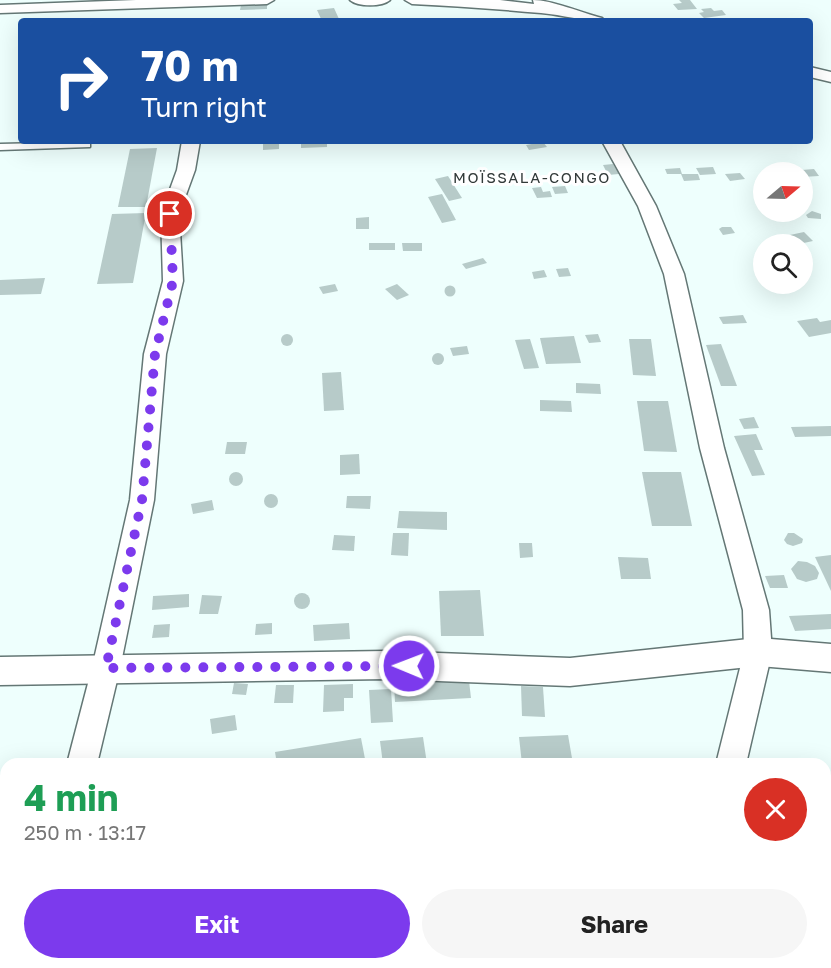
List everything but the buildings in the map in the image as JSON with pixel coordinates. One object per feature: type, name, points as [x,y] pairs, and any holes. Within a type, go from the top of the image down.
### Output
[{"type":"street","points":[[0,9],[267,0]]},
{"type":"street","points":[[357,0],[383,0]]},
{"type":"street","points":[[412,0],[532,2],[549,16],[568,18]]},
{"type":"street","points":[[209,18],[211,1]]},
{"type":"street","points":[[813,73],[831,77]]},
{"type":"street","points":[[84,758],[106,668],[142,500],[155,354],[173,281],[170,214],[186,170],[190,144]]},
{"type":"street","points":[[613,144],[647,206],[674,274],[712,448],[756,610],[758,652],[732,758]]},
{"type":"street","points":[[0,671],[386,665],[570,672],[758,652],[831,658]]},
{"type":"lane","points":[[0,147],[87,145]]},
{"type":"district","name":"MOÏSSALA-CONGO","points":[[532,178]]},
{"type":"route","points":[[170,214],[173,281],[155,354],[142,500],[106,668],[409,666]]}]
